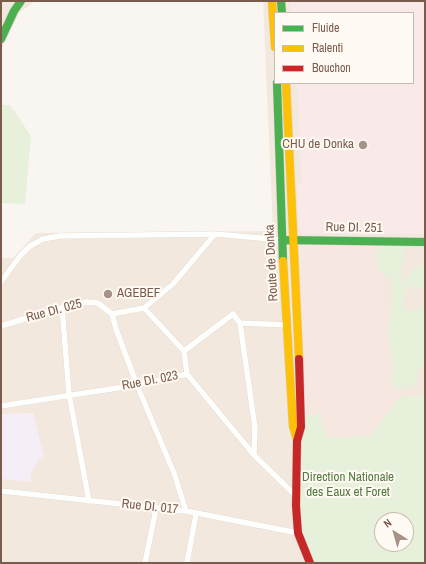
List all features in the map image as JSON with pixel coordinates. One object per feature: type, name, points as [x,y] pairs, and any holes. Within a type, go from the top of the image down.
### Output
[{"type":"main road","points":[[1,39],[14,11],[21,1]]},
{"type":"main road","points":[[272,1],[274,32]]},
{"type":"main road","points":[[281,1],[282,12]]},
{"type":"main road","name":"Route de Donka","points":[[277,84],[282,240],[293,426],[297,441]]},
{"type":"main road","name":"Route de Donka","points":[[286,84],[301,416],[297,441],[295,495],[298,533],[310,563]]},
{"type":"main road","name":"Rue DI. 251","points":[[282,240],[425,242]]},
{"type":"street","points":[[1,282],[20,256],[30,246],[43,239],[60,236],[215,234],[282,240]]},
{"type":"street","points":[[186,511],[174,473],[137,385],[116,329],[112,314],[144,308],[174,284],[215,234]]},
{"type":"street","name":"Rue DI. 025","points":[[1,326],[86,302],[98,303],[112,314]]},
{"type":"street","points":[[62,308],[69,394],[89,501]]},
{"type":"street","points":[[144,308],[184,351],[187,374]]},
{"type":"street","points":[[184,351],[233,314],[240,323],[255,428],[254,455]]},
{"type":"street","points":[[240,323],[287,325]]},
{"type":"street","name":"Rue DI. 023","points":[[1,406],[69,394],[137,385],[187,374],[254,455],[295,495]]},
{"type":"street","name":"Rue DI. 017","points":[[1,491],[156,509],[186,511],[298,533]]},
{"type":"street","points":[[145,563],[156,509]]},
{"type":"street","points":[[187,563],[196,514]]},
{"type":"shaded area","points":[[1,1],[35,1],[19,13],[1,50]]},
{"type":"shaded area","points":[[263,1],[425,1],[425,396],[400,397],[300,526],[314,563],[1,563],[1,258],[13,258],[36,233],[273,231]]},
{"type":"shaded area","name":"CHU de Donka","points":[[290,1],[425,1],[425,234],[302,233],[299,230],[297,183],[302,183],[297,84],[414,84],[414,12],[291,12]]},
{"type":"shaded area","points":[[288,242],[381,242],[400,397],[371,436],[327,438],[297,421],[295,417]]},
{"type":"shaded area","points":[[33,413],[44,456],[37,462],[32,470],[30,482],[1,479],[1,414]]},
{"type":"green space","points":[[1,105],[10,105],[31,136],[25,204],[1,203]]},
{"type":"green space","points":[[392,239],[405,241],[401,285],[413,269],[422,265],[425,267],[425,286],[422,288],[407,287],[403,306],[410,312],[423,306],[425,314],[425,358],[417,376],[417,384],[408,388],[395,388],[391,383],[392,366],[388,329],[392,310],[392,279],[379,271],[375,252]]},
{"type":"green space","name":"Direction Nationale des Eaux et Foret","points":[[425,396],[425,563],[314,563],[300,526],[297,421],[319,412],[327,438],[371,436],[400,397]]},
{"type":"traffic: fast","points":[[1,39],[14,11],[21,1]]},
{"type":"traffic: fast","points":[[281,1],[282,12]]},
{"type":"traffic: fast","points":[[277,84],[283,261]]},
{"type":"traffic: fast","points":[[282,240],[425,242]]},
{"type":"traffic: slow","points":[[272,1],[274,32]]},
{"type":"traffic: slow","points":[[286,84],[299,359]]},
{"type":"traffic: slow","points":[[283,261],[293,426],[297,440]]},
{"type":"traffic: jam","points":[[299,359],[301,427],[297,441],[296,506],[298,533],[310,563]]},
{"type":"place","name":"CHU de Donka","points":[[363,145]]},
{"type":"place","name":"AGEBEF","points":[[108,294]]}]
